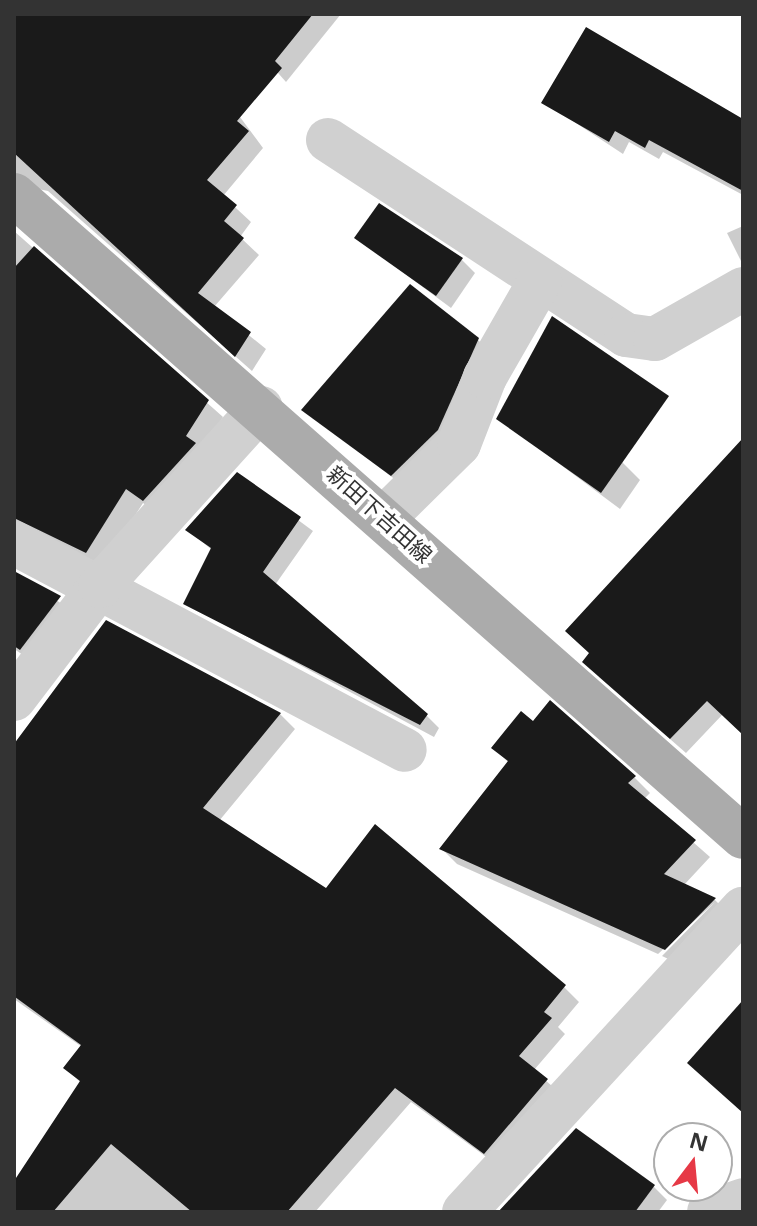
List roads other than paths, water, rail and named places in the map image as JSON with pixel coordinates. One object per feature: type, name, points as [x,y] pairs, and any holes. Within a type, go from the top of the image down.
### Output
[{"type":"main road","name":"新田下吉田線","points":[[14,195],[261,408],[743,837]]},
{"type":"street","points":[[328,140],[626,335],[655,339],[743,289]]},
{"type":"street","points":[[384,518],[459,444],[485,377],[540,281]]},
{"type":"street","points":[[14,699],[100,586],[261,408]]},
{"type":"street","points":[[14,543],[405,750]]},
{"type":"street","points":[[464,1212],[743,909]]},
{"type":"street","points":[[709,1212],[743,1200]]}]
